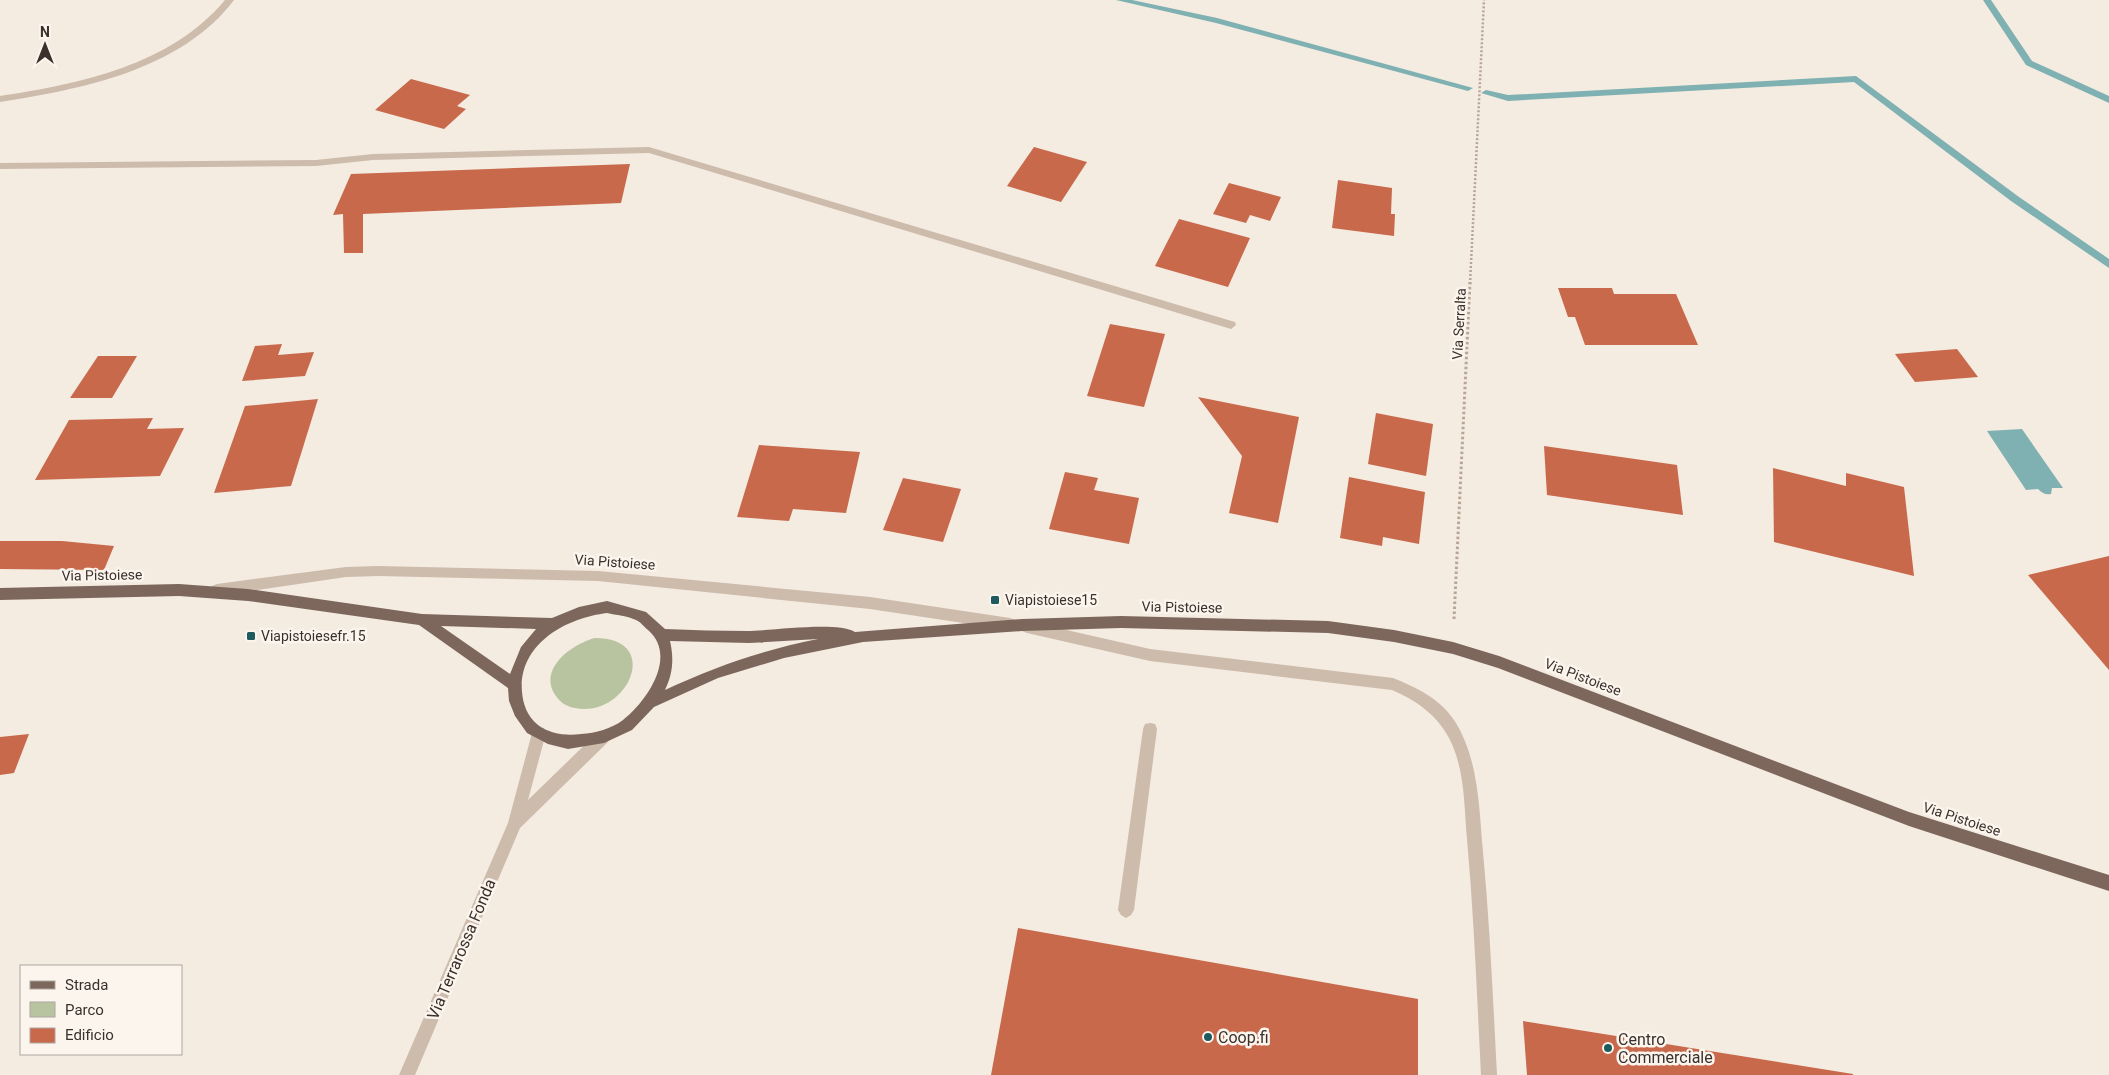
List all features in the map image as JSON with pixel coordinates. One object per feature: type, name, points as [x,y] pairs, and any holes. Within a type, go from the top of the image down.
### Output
[{"type":"main road","name":"Via Pistoiese","points":[[0,594],[179,590],[270,598],[422,620],[553,624]]},
{"type":"main road","name":"Via Pistoiese","points":[[588,609],[624,609],[639,614],[652,624],[661,635],[666,647],[666,674],[652,702],[639,717],[622,729],[603,737],[568,742],[539,733],[527,725],[518,713],[514,700],[513,684],[517,668],[525,652],[538,636],[553,624],[588,609]]},
{"type":"main road","name":"Via Pistoiese","points":[[422,620],[513,684]]},
{"type":"main road","name":"Via Pistoiese","points":[[652,702],[715,673],[784,652],[863,636],[1022,625],[1121,622],[1293,625],[1360,630],[1453,648],[1538,677],[1909,819],[2109,883]]},
{"type":"main road","name":"Via Pistoiese","points":[[661,635],[749,636],[826,633],[863,636]]},
{"type":"street","points":[[0,99],[46,91],[104,76],[132,65],[168,49],[208,25],[230,0]]},
{"type":"street","points":[[0,166],[316,163],[373,156],[649,150],[1231,325]]},
{"type":"street","name":"Via Pistoiese","points":[[205,592],[346,572],[598,576],[870,603],[1022,625]]},
{"type":"street","points":[[1022,625],[1150,655],[1393,684],[1412,691],[1440,714],[1453,731],[1462,750],[1468,777],[1482,907],[1489,1075]]},
{"type":"street","points":[[1126,910],[1150,729]]},
{"type":"street","name":"Via Terrarossa Fonda","points":[[407,1075],[515,823],[539,733]]},
{"type":"street","name":"Via Terrarossa Fonda","points":[[515,823],[603,737]]},
{"type":"path","name":"Via Serralta","points":[[1453,648],[1484,0]]},
{"type":"green space","points":[[595,638],[616,641],[628,650],[633,663],[630,677],[622,691],[610,702],[594,708],[569,707],[556,696],[551,686],[551,676],[554,667],[568,652]]},
{"type":"water","points":[[2022,429],[2063,488],[2052,488],[2051,494],[2044,493],[2038,489],[2026,490],[1987,431]]},
{"type":"building","points":[[411,79],[470,95],[457,106],[466,109],[444,129],[375,110]]},
{"type":"building","points":[[1034,147],[1087,162],[1061,202],[1007,186]]},
{"type":"building","points":[[630,164],[621,203],[363,214],[363,253],[344,253],[343,214],[333,215],[351,174]]},
{"type":"building","points":[[1338,180],[1392,188],[1391,214],[1395,214],[1394,236],[1332,228]]},
{"type":"building","points":[[1229,183],[1281,197],[1270,221],[1250,215],[1246,223],[1213,214]]},
{"type":"building","points":[[1179,219],[1250,238],[1228,287],[1155,266]]},
{"type":"building","points":[[1558,288],[1612,288],[1614,294],[1676,294],[1698,345],[1585,345],[1575,317],[1568,317]]},
{"type":"building","points":[[1110,324],[1165,334],[1144,407],[1087,396]]},
{"type":"building","points":[[282,344],[278,355],[314,352],[305,376],[242,381],[255,346]]},
{"type":"building","points":[[1957,349],[1978,377],[1915,382],[1895,354]]},
{"type":"building","points":[[98,356],[137,356],[112,398],[70,398]]},
{"type":"building","points":[[1198,397],[1299,417],[1278,523],[1229,513],[1242,456]]},
{"type":"building","points":[[318,399],[291,486],[214,493],[245,406]]},
{"type":"building","points":[[1376,413],[1433,424],[1426,476],[1368,464]]},
{"type":"building","points":[[153,418],[147,429],[184,428],[160,476],[35,480],[69,420]]},
{"type":"building","points":[[759,445],[860,452],[846,513],[793,509],[789,521],[737,517]]},
{"type":"building","points":[[1544,446],[1677,465],[1683,515],[1547,495]]},
{"type":"building","points":[[1773,468],[1846,486],[1846,473],[1904,487],[1914,576],[1774,542]]},
{"type":"building","points":[[1065,472],[1098,478],[1094,490],[1139,498],[1129,544],[1049,529]]},
{"type":"building","points":[[1349,477],[1425,492],[1419,544],[1383,537],[1382,546],[1340,538]]},
{"type":"building","points":[[903,478],[961,489],[943,542],[883,530]]},
{"type":"building","points":[[0,541],[62,541],[114,546],[104,570],[0,569]]},
{"type":"building","points":[[2109,556],[2109,670],[2028,575]]},
{"type":"building","points":[[29,734],[14,773],[0,775],[0,737]]},
{"type":"building","name":"Coop.fi","points":[[1018,928],[1418,999],[1418,1075],[991,1075]]},
{"type":"building","name":"Centro Commerciale","points":[[1523,1021],[1853,1074],[1853,1075],[1527,1075]]},
{"type":"waterway","points":[[1120,0],[1217,21],[1468,88]]},
{"type":"waterway","points":[[1987,0],[2029,63],[2109,100]]},
{"type":"waterway","points":[[1486,93],[1508,98],[1856,79],[2015,199],[2109,264]]},
{"type":"place","name":"Viapistoiese15","points":[[995,600]]},
{"type":"place","name":"Viapistoiesefr.15","points":[[251,636]]},
{"type":"place","name":"Coop.fi","points":[[1208,1037]]},
{"type":"place","name":"Centro Commerciale","points":[[1608,1048]]}]
